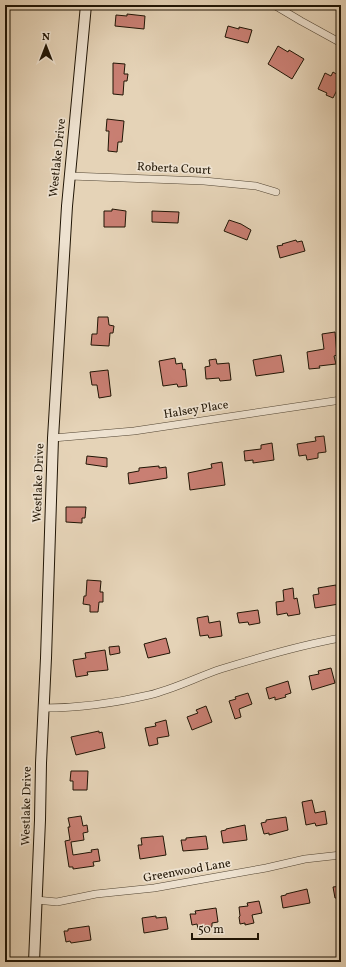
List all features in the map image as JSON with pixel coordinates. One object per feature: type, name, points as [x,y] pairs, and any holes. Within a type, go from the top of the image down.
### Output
[{"type":"street","name":"Westlake Drive","points":[[34,962],[53,438],[67,206],[86,5]]},
{"type":"street","points":[[274,5],[301,22],[341,43]]},
{"type":"street","name":"Roberta Court","points":[[70,176],[204,181],[256,186],[276,192]]},
{"type":"street","name":"Halsey Place","points":[[53,438],[134,431],[341,400]]},
{"type":"street","points":[[44,708],[68,708],[108,703],[150,694],[220,670],[314,643],[341,638]]},
{"type":"street","name":"Greenwood Lane","points":[[36,900],[57,902],[96,894],[154,888],[266,868],[305,859],[341,855]]},
{"type":"building","points":[[127,14],[145,16],[144,29],[115,26],[116,15],[127,16]]},
{"type":"building","points":[[228,26],[252,30],[248,43],[225,37]]},
{"type":"building","points":[[278,46],[288,52],[289,50],[304,59],[292,79],[268,64]]},
{"type":"building","points":[[113,63],[125,64],[124,74],[128,74],[127,81],[124,81],[123,95],[113,94]]},
{"type":"building","points":[[333,72],[341,77],[341,92],[337,90],[333,98],[326,95],[327,93],[318,89],[325,73],[331,76]]},
{"type":"building","points":[[107,119],[124,121],[122,142],[118,142],[117,152],[108,151],[109,131],[106,131]]},
{"type":"building","points":[[112,209],[126,211],[125,227],[104,227],[104,211],[112,211]]},
{"type":"building","points":[[152,211],[179,212],[178,223],[152,222]]},
{"type":"building","points":[[229,220],[241,224],[251,230],[247,240],[224,231]]},
{"type":"building","points":[[296,240],[297,242],[302,241],[305,251],[280,258],[277,246]]},
{"type":"building","points":[[98,317],[108,317],[109,325],[114,326],[113,333],[110,333],[109,346],[91,345],[92,334],[97,334]]},
{"type":"building","points":[[335,332],[337,355],[334,356],[336,364],[309,369],[307,352],[324,349],[322,334]]},
{"type":"building","points":[[281,355],[284,372],[256,376],[253,360]]},
{"type":"building","points":[[175,358],[176,364],[182,363],[183,370],[185,369],[187,386],[178,387],[177,384],[163,386],[159,361]]},
{"type":"building","points":[[216,359],[217,364],[229,363],[231,380],[220,381],[219,378],[206,379],[205,367],[210,366],[209,360]]},
{"type":"building","points":[[108,370],[111,396],[99,398],[97,385],[92,385],[90,372]]},
{"type":"building","points":[[324,436],[326,452],[318,453],[318,458],[307,460],[306,455],[299,456],[297,444],[316,441],[315,437]]},
{"type":"building","points":[[272,443],[274,460],[253,463],[253,460],[245,461],[244,451],[261,449],[261,445]]},
{"type":"building","points":[[87,456],[107,458],[107,467],[86,464]]},
{"type":"building","points":[[222,462],[225,485],[190,490],[188,473],[212,468],[211,464]]},
{"type":"building","points":[[159,466],[159,468],[166,467],[167,478],[129,484],[128,473],[139,471],[139,468]]},
{"type":"building","points":[[66,507],[86,507],[85,518],[82,518],[82,523],[66,522]]},
{"type":"building","points":[[87,580],[101,581],[100,592],[103,592],[103,602],[99,602],[98,612],[90,612],[90,605],[83,604],[84,596],[86,596]]},
{"type":"building","points":[[336,585],[339,604],[315,608],[313,595],[319,594],[318,588]]},
{"type":"building","points":[[293,588],[294,599],[297,598],[300,614],[288,616],[287,613],[277,615],[276,602],[284,601],[283,590]]},
{"type":"building","points":[[258,610],[260,623],[249,625],[248,622],[239,623],[237,613]]},
{"type":"building","points":[[208,616],[209,623],[220,621],[222,636],[209,638],[208,635],[200,636],[197,618]]},
{"type":"building","points":[[166,638],[170,653],[148,658],[144,644]]},
{"type":"building","points":[[119,646],[120,653],[110,655],[109,647]]},
{"type":"building","points":[[105,650],[108,670],[87,672],[88,675],[76,677],[73,660],[86,658],[85,653]]},
{"type":"building","points":[[331,668],[335,683],[312,690],[309,676],[319,674],[318,671]]},
{"type":"building","points":[[288,681],[291,693],[285,695],[286,697],[275,700],[275,697],[269,699],[266,688]]},
{"type":"building","points":[[248,693],[252,704],[239,709],[241,717],[235,719],[229,701],[236,699],[235,697]]},
{"type":"building","points":[[206,706],[212,722],[192,730],[187,717],[198,713],[196,710]]},
{"type":"building","points":[[166,720],[169,736],[157,738],[158,744],[149,746],[145,728],[156,726],[155,723]]},
{"type":"building","points":[[99,731],[99,733],[102,732],[105,748],[76,755],[71,737]]},
{"type":"building","points":[[71,771],[88,771],[87,790],[73,790],[73,781],[70,781]]},
{"type":"building","points":[[312,800],[315,813],[325,811],[327,824],[316,826],[315,823],[306,825],[302,802]]},
{"type":"building","points":[[81,816],[83,826],[87,825],[88,832],[83,833],[84,840],[71,842],[73,855],[92,852],[91,850],[98,849],[100,861],[93,862],[94,866],[73,869],[73,867],[69,867],[65,841],[70,840],[68,818]]},
{"type":"building","points":[[286,817],[288,830],[269,835],[269,833],[264,834],[261,823],[266,822],[266,820]]},
{"type":"building","points":[[245,825],[247,840],[223,843],[221,831]]},
{"type":"building","points":[[163,836],[166,855],[140,859],[138,845],[142,845],[141,838]]},
{"type":"building","points":[[206,836],[208,849],[183,851],[181,840]]},
{"type":"building","points":[[341,886],[341,898],[335,898],[333,887]]},
{"type":"building","points":[[307,889],[310,903],[283,908],[281,896]]},
{"type":"building","points":[[259,901],[262,913],[252,915],[254,923],[245,925],[245,923],[240,924],[239,907],[248,906],[247,903]]},
{"type":"building","points":[[216,908],[218,922],[212,923],[212,927],[198,929],[197,924],[192,925],[190,914],[196,914],[195,911]]},
{"type":"building","points":[[156,916],[156,918],[166,917],[168,929],[144,933],[142,918]]},
{"type":"building","points":[[89,926],[91,940],[71,943],[70,941],[66,942],[64,931]]}]
